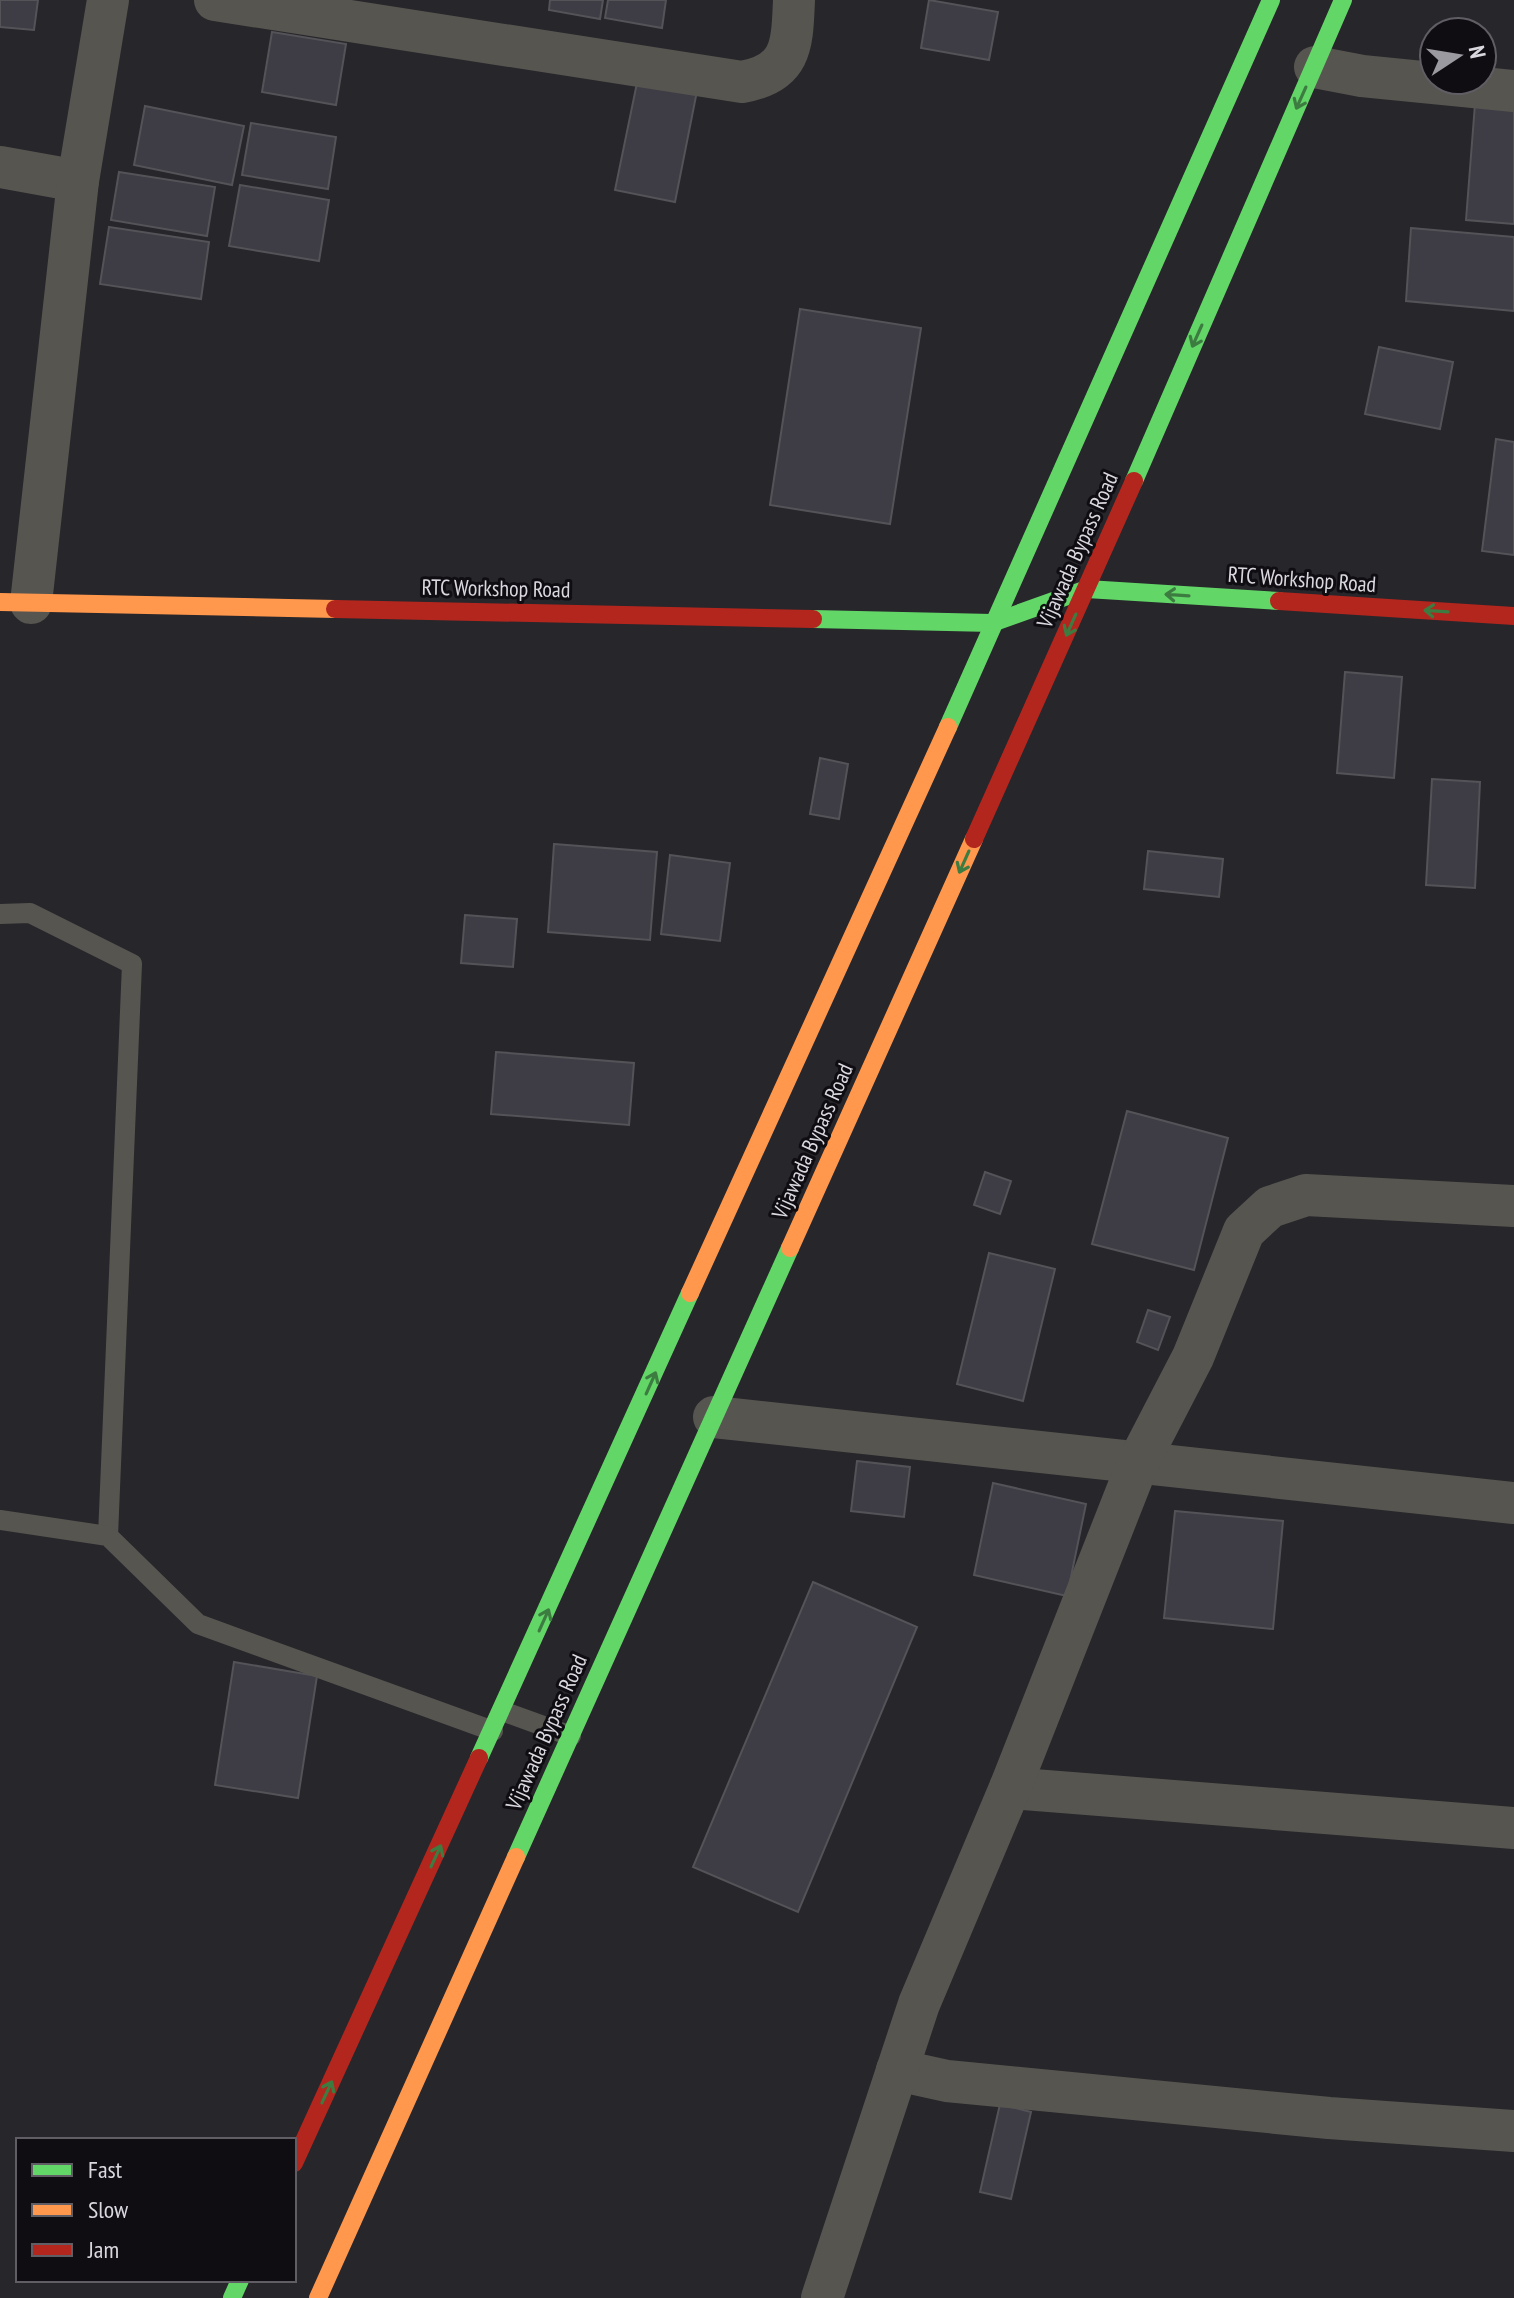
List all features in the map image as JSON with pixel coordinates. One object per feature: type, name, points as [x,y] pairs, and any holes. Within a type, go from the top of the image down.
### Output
[{"type":"main road","name":"Vijawada Bypass Road","points":[[296,2159],[904,825],[1271,0]]},
{"type":"main road","name":"Vijawada Bypass Road","points":[[318,2298],[1087,589],[1343,0]]},
{"type":"main road","points":[[992,623],[1087,589]]},
{"type":"main road","name":"RTC Workshop Road","points":[[1087,589],[1514,616]]},
{"type":"main road","name":"RTC Workshop Road","points":[[15,602],[992,623]]},
{"type":"street","points":[[15,602],[108,0]]},
{"type":"street","points":[[215,0],[742,82],[773,72],[786,58],[792,39],[794,0]]},
{"type":"street","points":[[1315,67],[1362,76],[1514,91]]},
{"type":"street","points":[[0,167],[78,181]]},
{"type":"street","points":[[822,2298],[919,2004],[1010,1788],[1138,1463],[1193,1357],[1244,1231],[1270,1207],[1306,1195],[1514,1206]]},
{"type":"street","points":[[714,1417],[1514,1503]]},
{"type":"street","points":[[1010,1788],[1514,1828]]},
{"type":"street","points":[[897,2070],[947,2081],[1329,2118],[1514,2131]]},
{"type":"lane","points":[[0,914],[30,913],[132,964],[108,1536]]},
{"type":"lane","points":[[0,1520],[108,1536],[198,1624],[493,1731]]},
{"type":"lane","points":[[502,1711],[571,1736]]},
{"type":"building","points":[[0,0],[38,0],[34,30],[0,27]]},
{"type":"building","points":[[550,0],[603,0],[600,19],[549,10]]},
{"type":"building","points":[[608,0],[666,0],[662,28],[605,18]]},
{"type":"building","points":[[929,0],[998,12],[989,60],[921,48]]},
{"type":"building","points":[[272,32],[346,44],[336,105],[262,92]]},
{"type":"building","points":[[638,78],[697,91],[675,202],[615,190]]},
{"type":"building","points":[[1475,104],[1514,108],[1514,224],[1466,220]]},
{"type":"building","points":[[145,106],[244,126],[232,185],[134,165]]},
{"type":"building","points":[[251,123],[336,137],[328,189],[242,175]]},
{"type":"building","points":[[119,172],[215,187],[207,236],[111,220]]},
{"type":"building","points":[[240,185],[329,200],[319,261],[229,246]]},
{"type":"building","points":[[109,227],[209,242],[201,299],[100,284]]},
{"type":"building","points":[[1411,228],[1514,237],[1514,311],[1406,301]]},
{"type":"building","points":[[800,309],[921,328],[890,524],[770,505]]},
{"type":"building","points":[[1379,347],[1453,362],[1440,429],[1365,414]]},
{"type":"building","points":[[1496,439],[1514,442],[1514,555],[1482,551]]},
{"type":"building","points":[[1345,672],[1402,677],[1394,778],[1337,773]]},
{"type":"building","points":[[820,758],[848,764],[839,819],[810,814]]},
{"type":"building","points":[[1432,779],[1480,782],[1475,888],[1426,885]]},
{"type":"building","points":[[554,844],[657,852],[650,940],[548,932]]},
{"type":"building","points":[[1148,851],[1223,859],[1219,897],[1144,889]]},
{"type":"building","points":[[670,855],[730,863],[720,941],[661,934]]},
{"type":"building","points":[[465,915],[517,919],[513,967],[461,963]]},
{"type":"building","points":[[496,1052],[634,1063],[629,1125],[491,1114]]},
{"type":"building","points":[[1127,1111],[1228,1138],[1194,1270],[1092,1244]]},
{"type":"building","points":[[985,1172],[1011,1181],[1000,1214],[974,1205]]},
{"type":"building","points":[[989,1253],[1055,1269],[1023,1401],[957,1384]]},
{"type":"building","points":[[1148,1310],[1170,1317],[1158,1350],[1137,1342]]},
{"type":"building","points":[[857,1461],[910,1467],[904,1517],[851,1511]]},
{"type":"building","points":[[993,1483],[1086,1504],[1067,1596],[974,1575]]},
{"type":"building","points":[[1175,1511],[1283,1521],[1273,1629],[1164,1618]]},
{"type":"building","points":[[813,1582],[917,1627],[798,1912],[693,1867]]},
{"type":"building","points":[[234,1662],[317,1676],[298,1798],[215,1785]]},
{"type":"building","points":[[1000,2104],[1031,2112],[1011,2199],[980,2192]]},
{"type":"traffic: fast","points":[[948,727],[1271,0]]},
{"type":"traffic: fast","points":[[1134,481],[1343,0]]},
{"type":"traffic: fast","points":[[813,619],[992,623],[1087,589],[1279,601]]},
{"type":"traffic: fast","points":[[516,1857],[790,1248]]},
{"type":"traffic: fast","points":[[479,1758],[690,1293]]},
{"type":"traffic: fast","points":[[232,2298],[239,2282]]},
{"type":"traffic: slow","points":[[0,602],[335,609]]},
{"type":"traffic: slow","points":[[690,1293],[948,727]]},
{"type":"traffic: slow","points":[[790,1248],[974,839]]},
{"type":"traffic: slow","points":[[318,2298],[516,1857]]},
{"type":"traffic: jam","points":[[974,839],[1134,481]]},
{"type":"traffic: jam","points":[[1279,601],[1514,616]]},
{"type":"traffic: jam","points":[[335,609],[813,619]]},
{"type":"traffic: jam","points":[[296,2159],[479,1758]]}]
